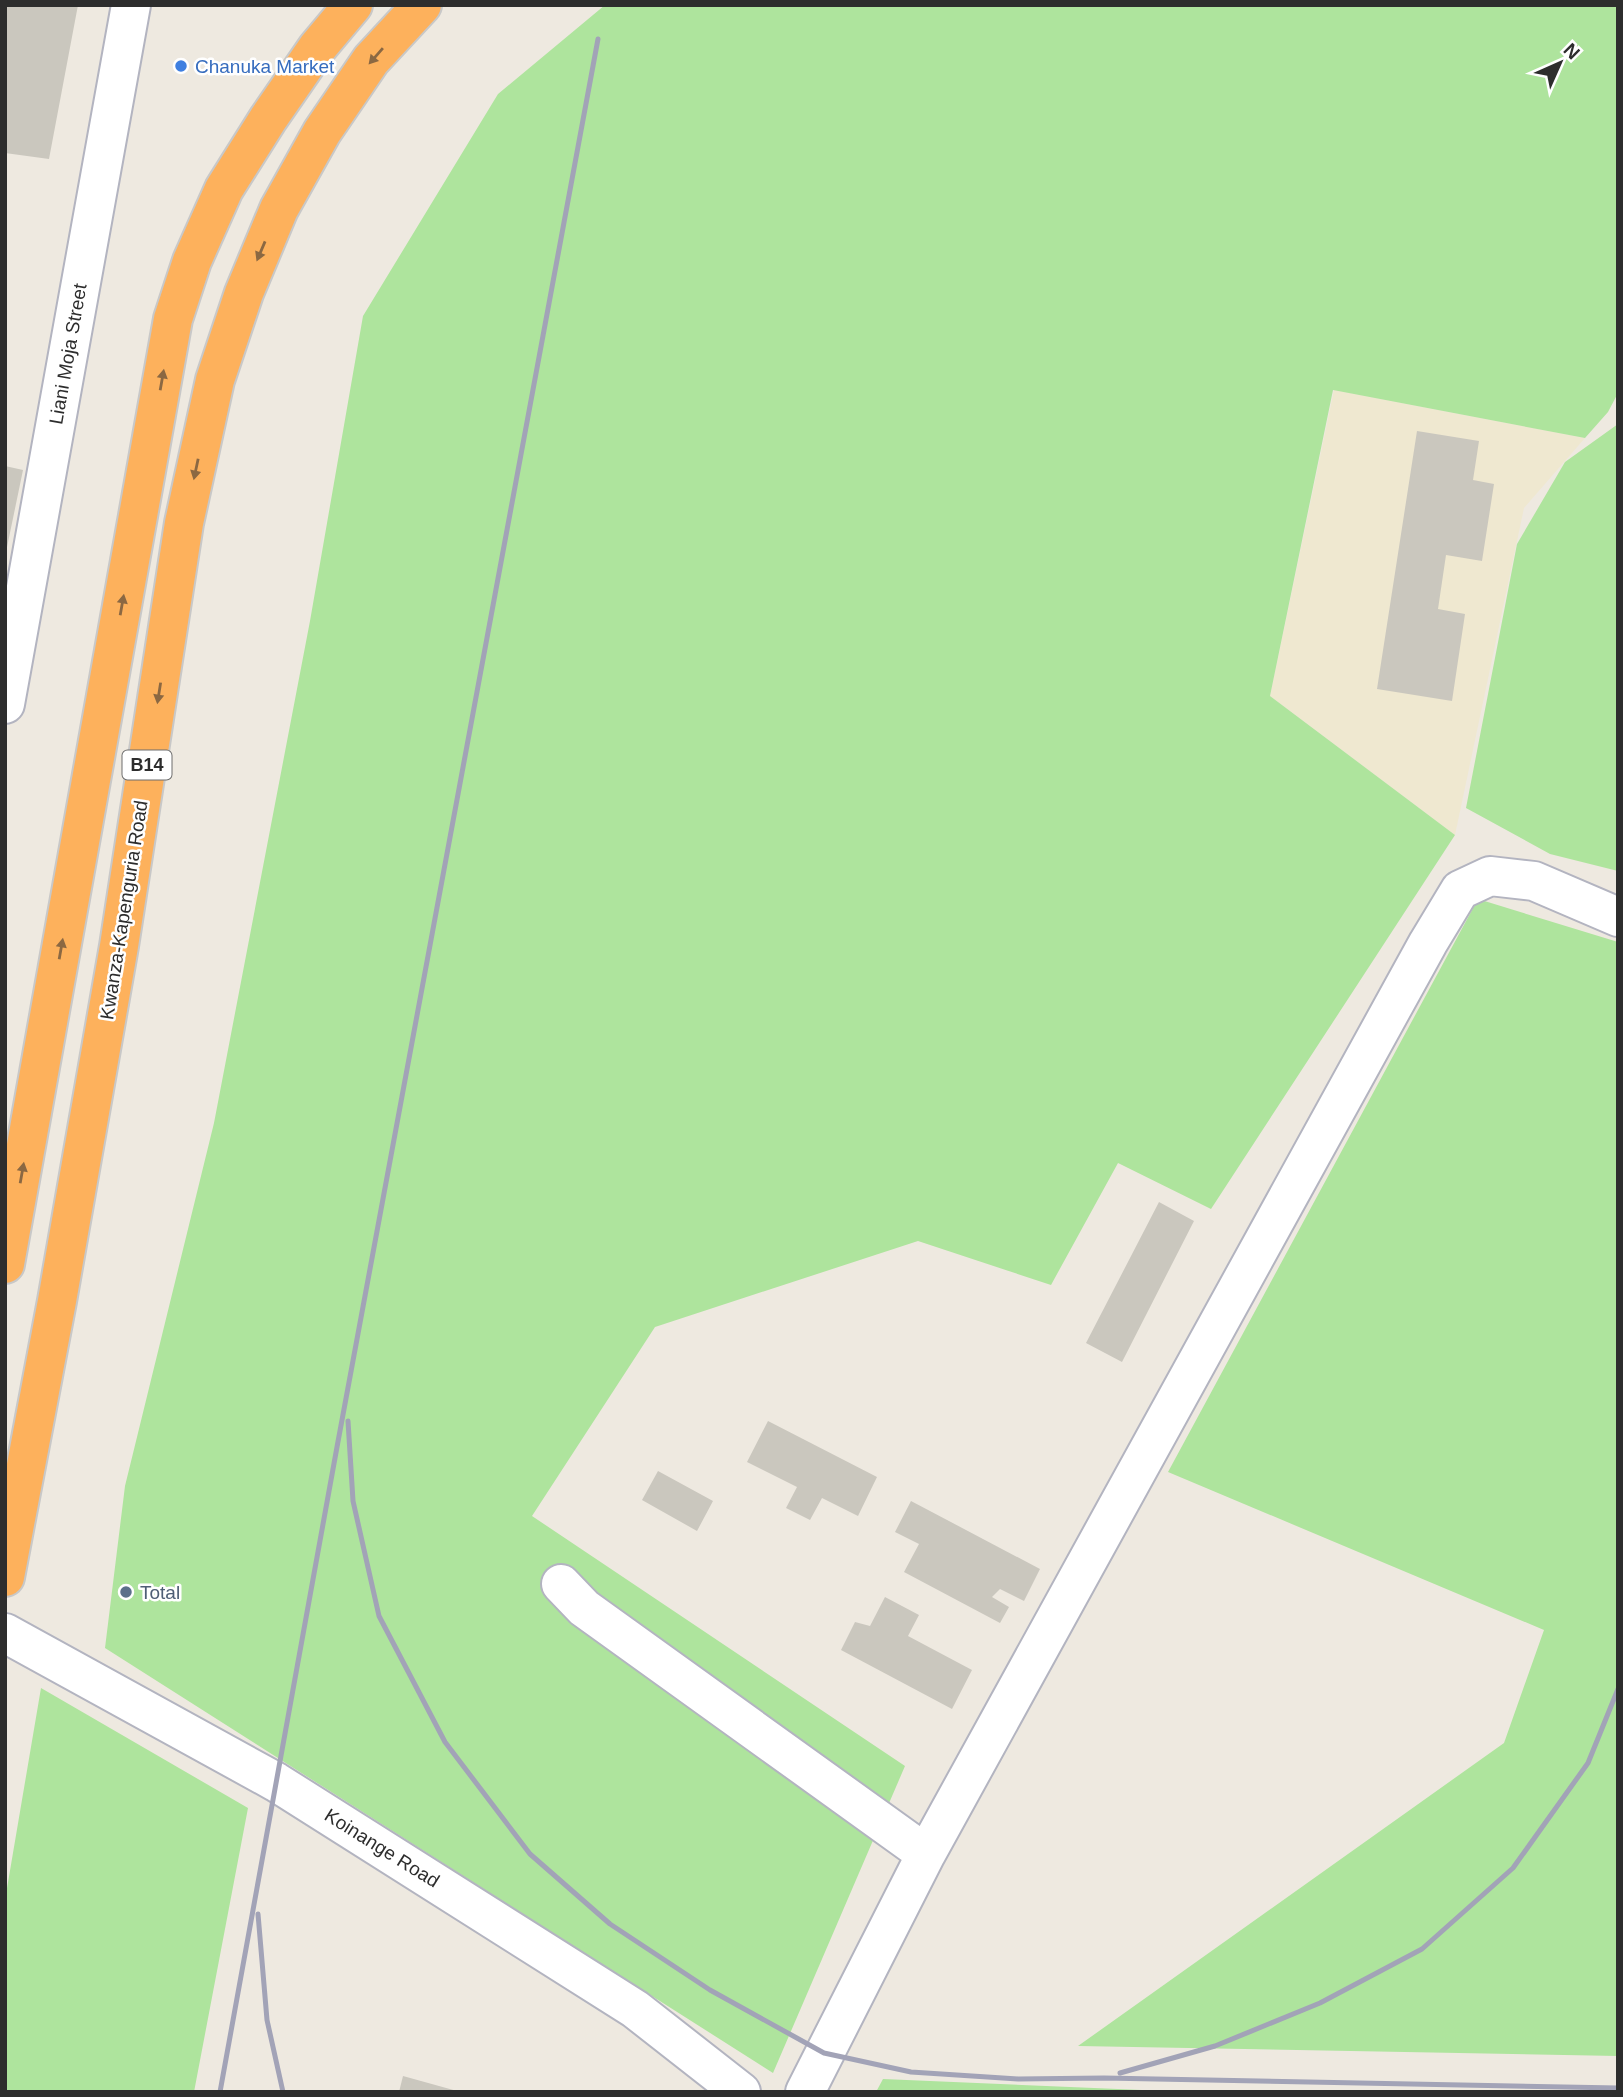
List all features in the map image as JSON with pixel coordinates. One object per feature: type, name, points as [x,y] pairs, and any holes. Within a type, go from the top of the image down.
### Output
[{"type":"highway","name":"B14","points":[[5,1264],[173,319],[192,261],[225,189],[303,69],[354,5]]},
{"type":"highway","name":"Kwanza-Kapenguria Road","points":[[5,1577],[114,974],[184,523],[215,380],[243,293],[279,209],[322,132],[371,60],[422,5]]},
{"type":"street","name":"Liani Moja Street","points":[[5,704],[131,5]]},
{"type":"street","points":[[805,2092],[926,1854],[1460,890],[1490,876],[1534,881],[1618,917]]},
{"type":"street","points":[[561,1584],[584,1608],[926,1854]]},
{"type":"street","name":"Koinange Road","points":[[5,1633],[276,1782],[635,2009],[741,2092]]},
{"type":"shaded area","points":[[1334,390],[1585,438],[1524,508],[1455,835],[1270,696]]},
{"type":"green space","points":[[605,5],[1618,5],[1618,393],[1608,412],[1585,438],[1333,390],[1270,696],[1455,835],[1211,1209],[1118,1163],[1051,1285],[918,1241],[655,1327],[532,1516],[905,1766],[773,2073],[105,1648],[125,1486],[214,1123],[310,621],[363,316],[498,94]]},
{"type":"green space","points":[[1618,424],[1618,871],[1550,854],[1466,808],[1517,544],[1565,462]]},
{"type":"green space","points":[[1478,899],[1618,942],[1618,2056],[1078,2046],[1504,1743],[1544,1630],[1168,1472]]},
{"type":"green space","points":[[41,1688],[248,1808],[194,2092],[5,2092],[5,1900]]},
{"type":"green space","points":[[883,2079],[1190,2092],[876,2092]]},
{"type":"building","points":[[5,5],[78,5],[49,159],[5,153]]},
{"type":"building","points":[[1417,431],[1479,441],[1473,480],[1494,484],[1482,561],[1446,555],[1438,609],[1465,614],[1452,701],[1377,689]]},
{"type":"building","points":[[5,466],[23,470],[6,552],[5,551]]},
{"type":"building","points":[[1159,1202],[1194,1221],[1122,1362],[1086,1343]]},
{"type":"building","points":[[768,1421],[877,1477],[858,1516],[822,1498],[810,1520],[786,1508],[797,1487],[747,1462]]},
{"type":"building","points":[[658,1471],[713,1501],[697,1531],[642,1500]]},
{"type":"building","points":[[911,1501],[1040,1569],[1024,1601],[1000,1589],[992,1597],[1009,1607],[1000,1623],[904,1572],[919,1544],[895,1532]]},
{"type":"building","points":[[885,1597],[919,1615],[908,1636],[972,1670],[952,1709],[841,1650],[855,1622],[870,1626]]},
{"type":"building","points":[[403,2076],[457,2091],[457,2092],[399,2092]]},
{"type":"railway","points":[[220,2092],[598,39]]},
{"type":"railway","points":[[348,1421],[353,1501],[379,1616],[445,1742],[530,1854],[610,1924],[710,1990],[824,2053],[911,2072],[1018,2079],[1104,2078],[1618,2088]]},
{"type":"railway","points":[[1120,2073],[1215,2046],[1320,2003],[1422,1949],[1513,1868],[1588,1763],[1618,1689]]},
{"type":"railway","points":[[258,1914],[267,2020],[283,2092]]},
{"type":"place","name":"Chanuka Market","points":[[181,66]]},
{"type":"place","name":"Total","points":[[126,1592]]}]
